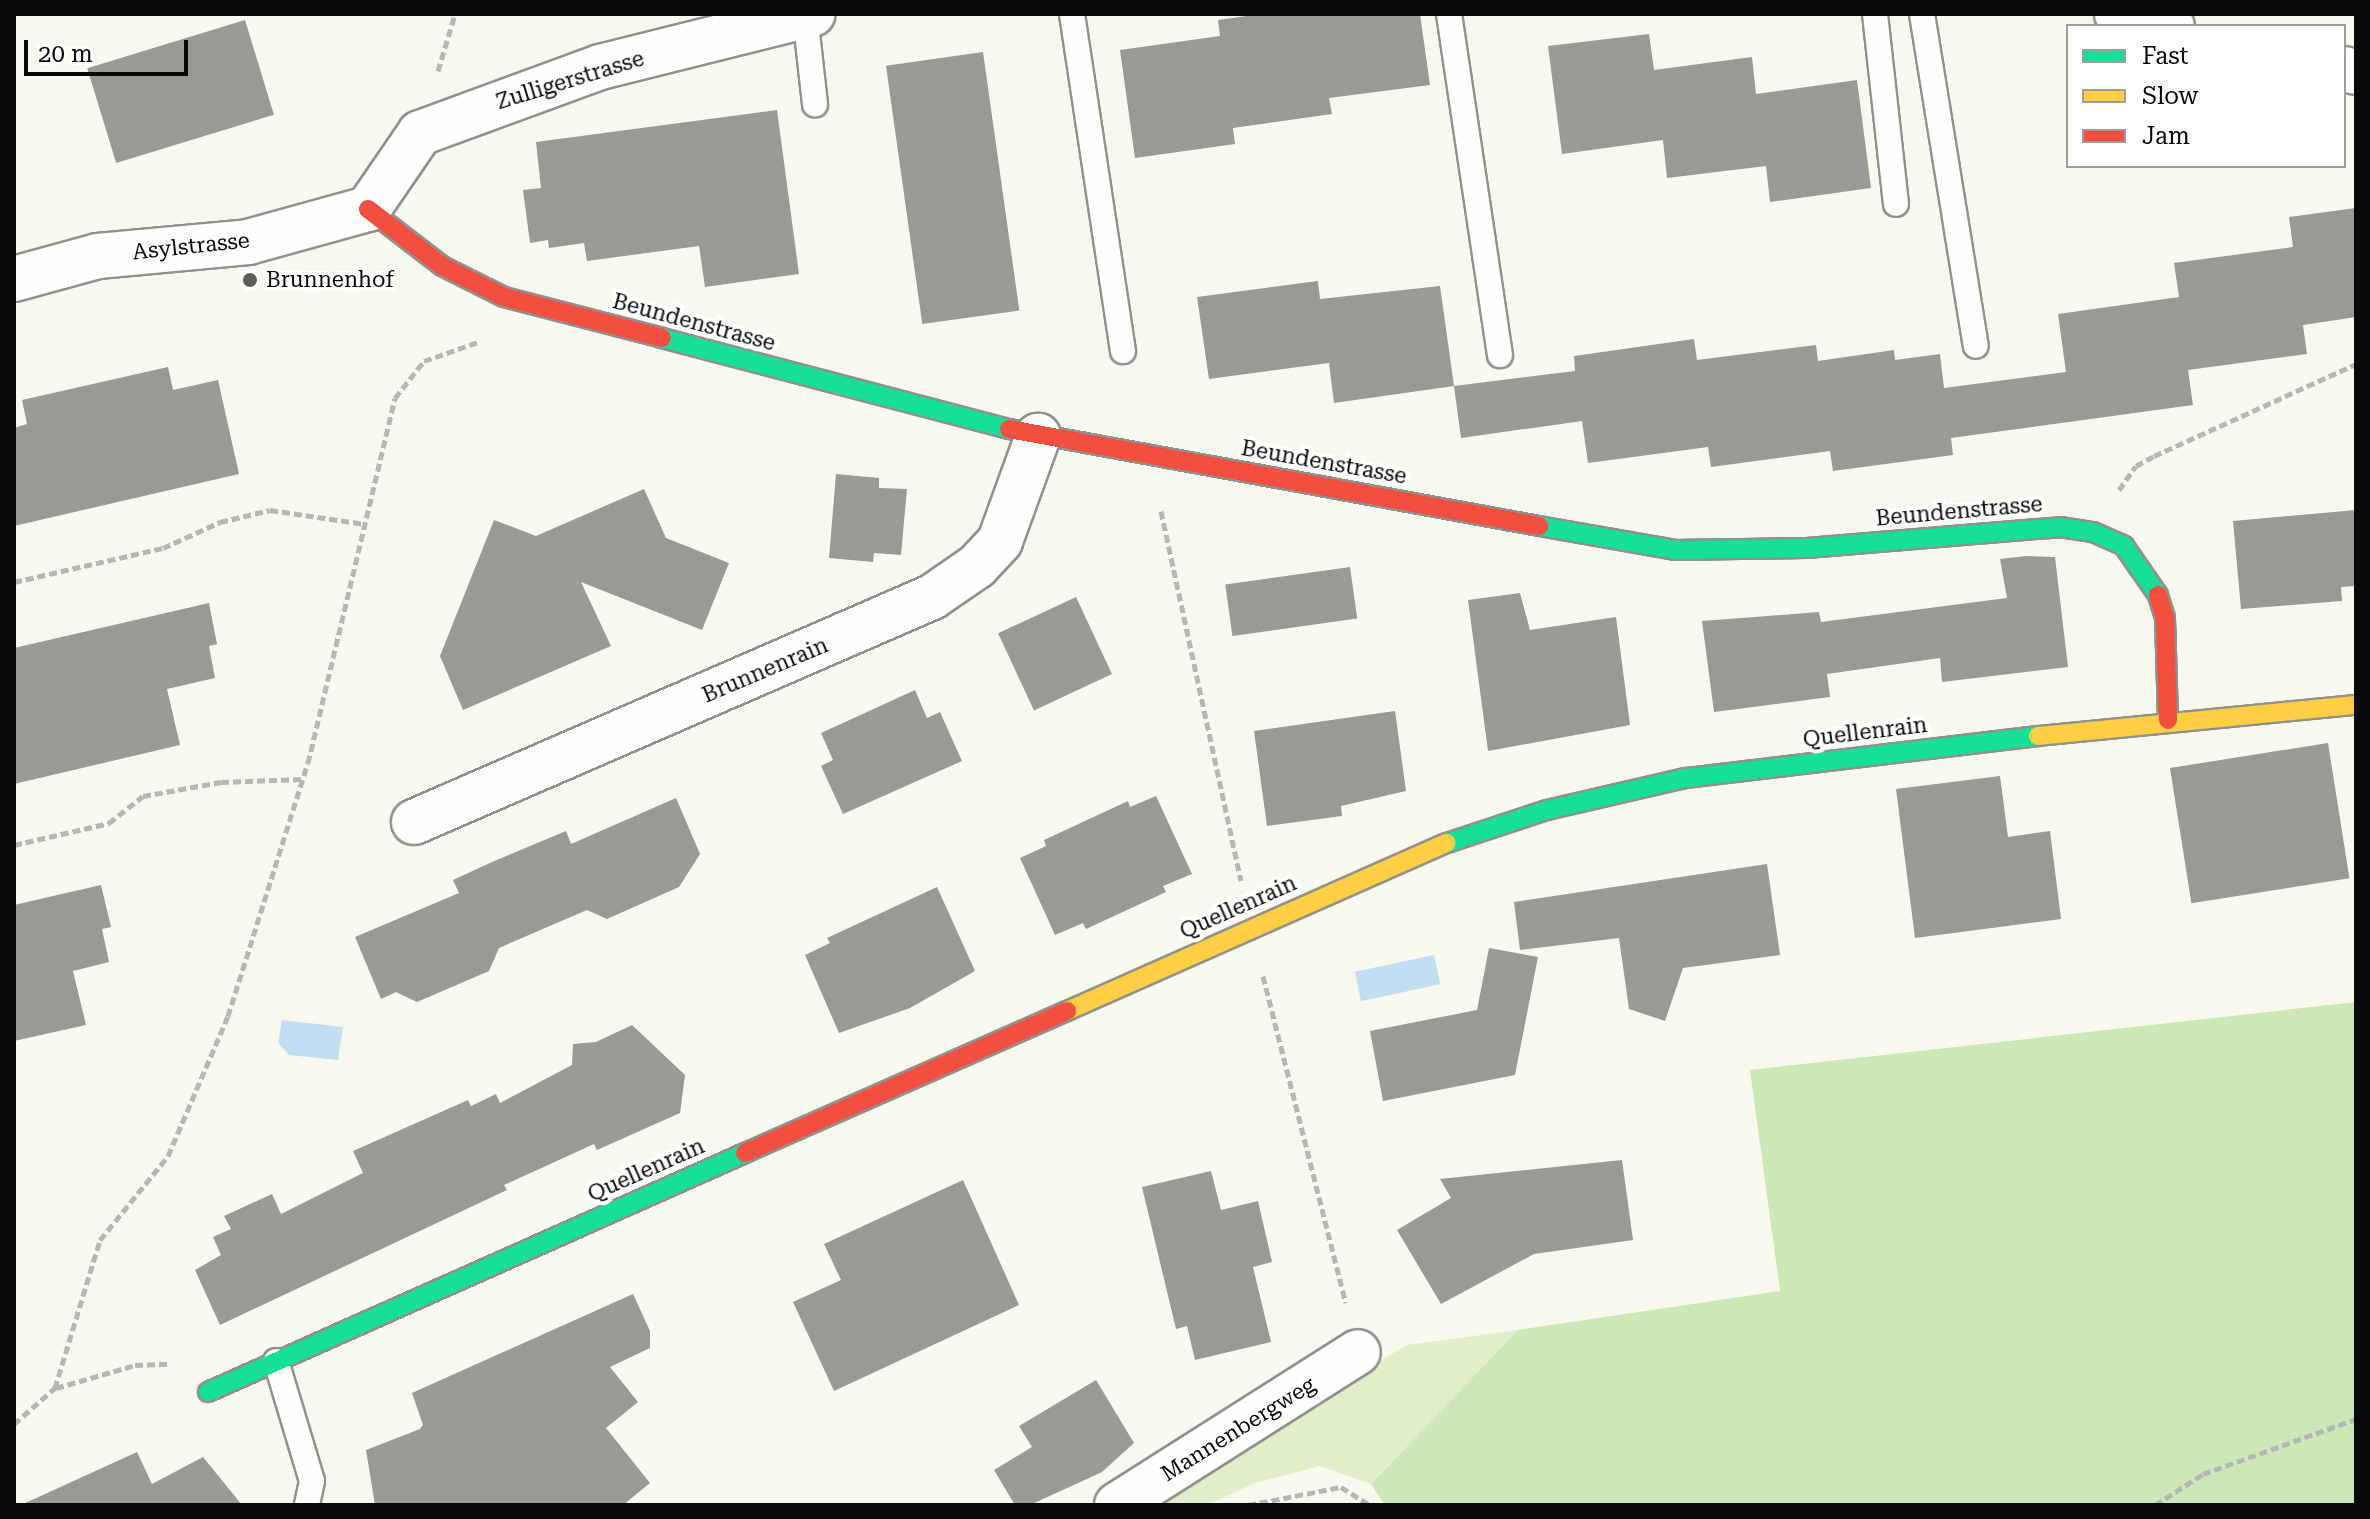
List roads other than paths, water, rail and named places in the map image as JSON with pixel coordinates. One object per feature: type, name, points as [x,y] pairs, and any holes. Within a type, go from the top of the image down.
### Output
[{"type":"street","points":[[2117,14],[2165,21]]},
{"type":"street","name":"Zulligerstrasse","points":[[368,209],[420,133],[600,67],[809,15]]},
{"type":"street","name":"Asylstrasse","points":[[14,279],[98,256],[248,242],[368,209]]},
{"type":"street","name":"Beundenstrasse","points":[[368,209],[442,266],[504,297],[1038,436],[1675,550],[1807,548],[2060,527],[2093,532],[2124,546],[2155,585],[2165,618],[2168,720]]},
{"type":"street","name":"Brunnenrain","points":[[414,822],[932,597],[977,566],[1000,541],[1038,436]]},
{"type":"street","name":"Quellenrain","points":[[208,1392],[1435,847],[1547,810],[1686,778],[2168,720],[2356,705]]},
{"type":"street","name":"Mannenbergweg","points":[[1117,1505],[1358,1352]]},
{"type":"lane","points":[[1072,14],[1123,351]]},
{"type":"lane","points":[[1449,14],[1500,355]]},
{"type":"lane","points":[[1875,14],[1896,204]]},
{"type":"lane","points":[[1922,14],[1976,346]]},
{"type":"lane","points":[[809,15],[815,104]]},
{"type":"lane","points":[[276,1361],[312,1481],[307,1505]]},
{"type":"water","points":[[1434,955],[1440,984],[1361,1001],[1355,972]]},
{"type":"water","points":[[282,1020],[343,1027],[338,1060],[289,1055],[278,1043]]},
{"type":"place","name":"Brunnenhof","points":[[250,280]]}]
